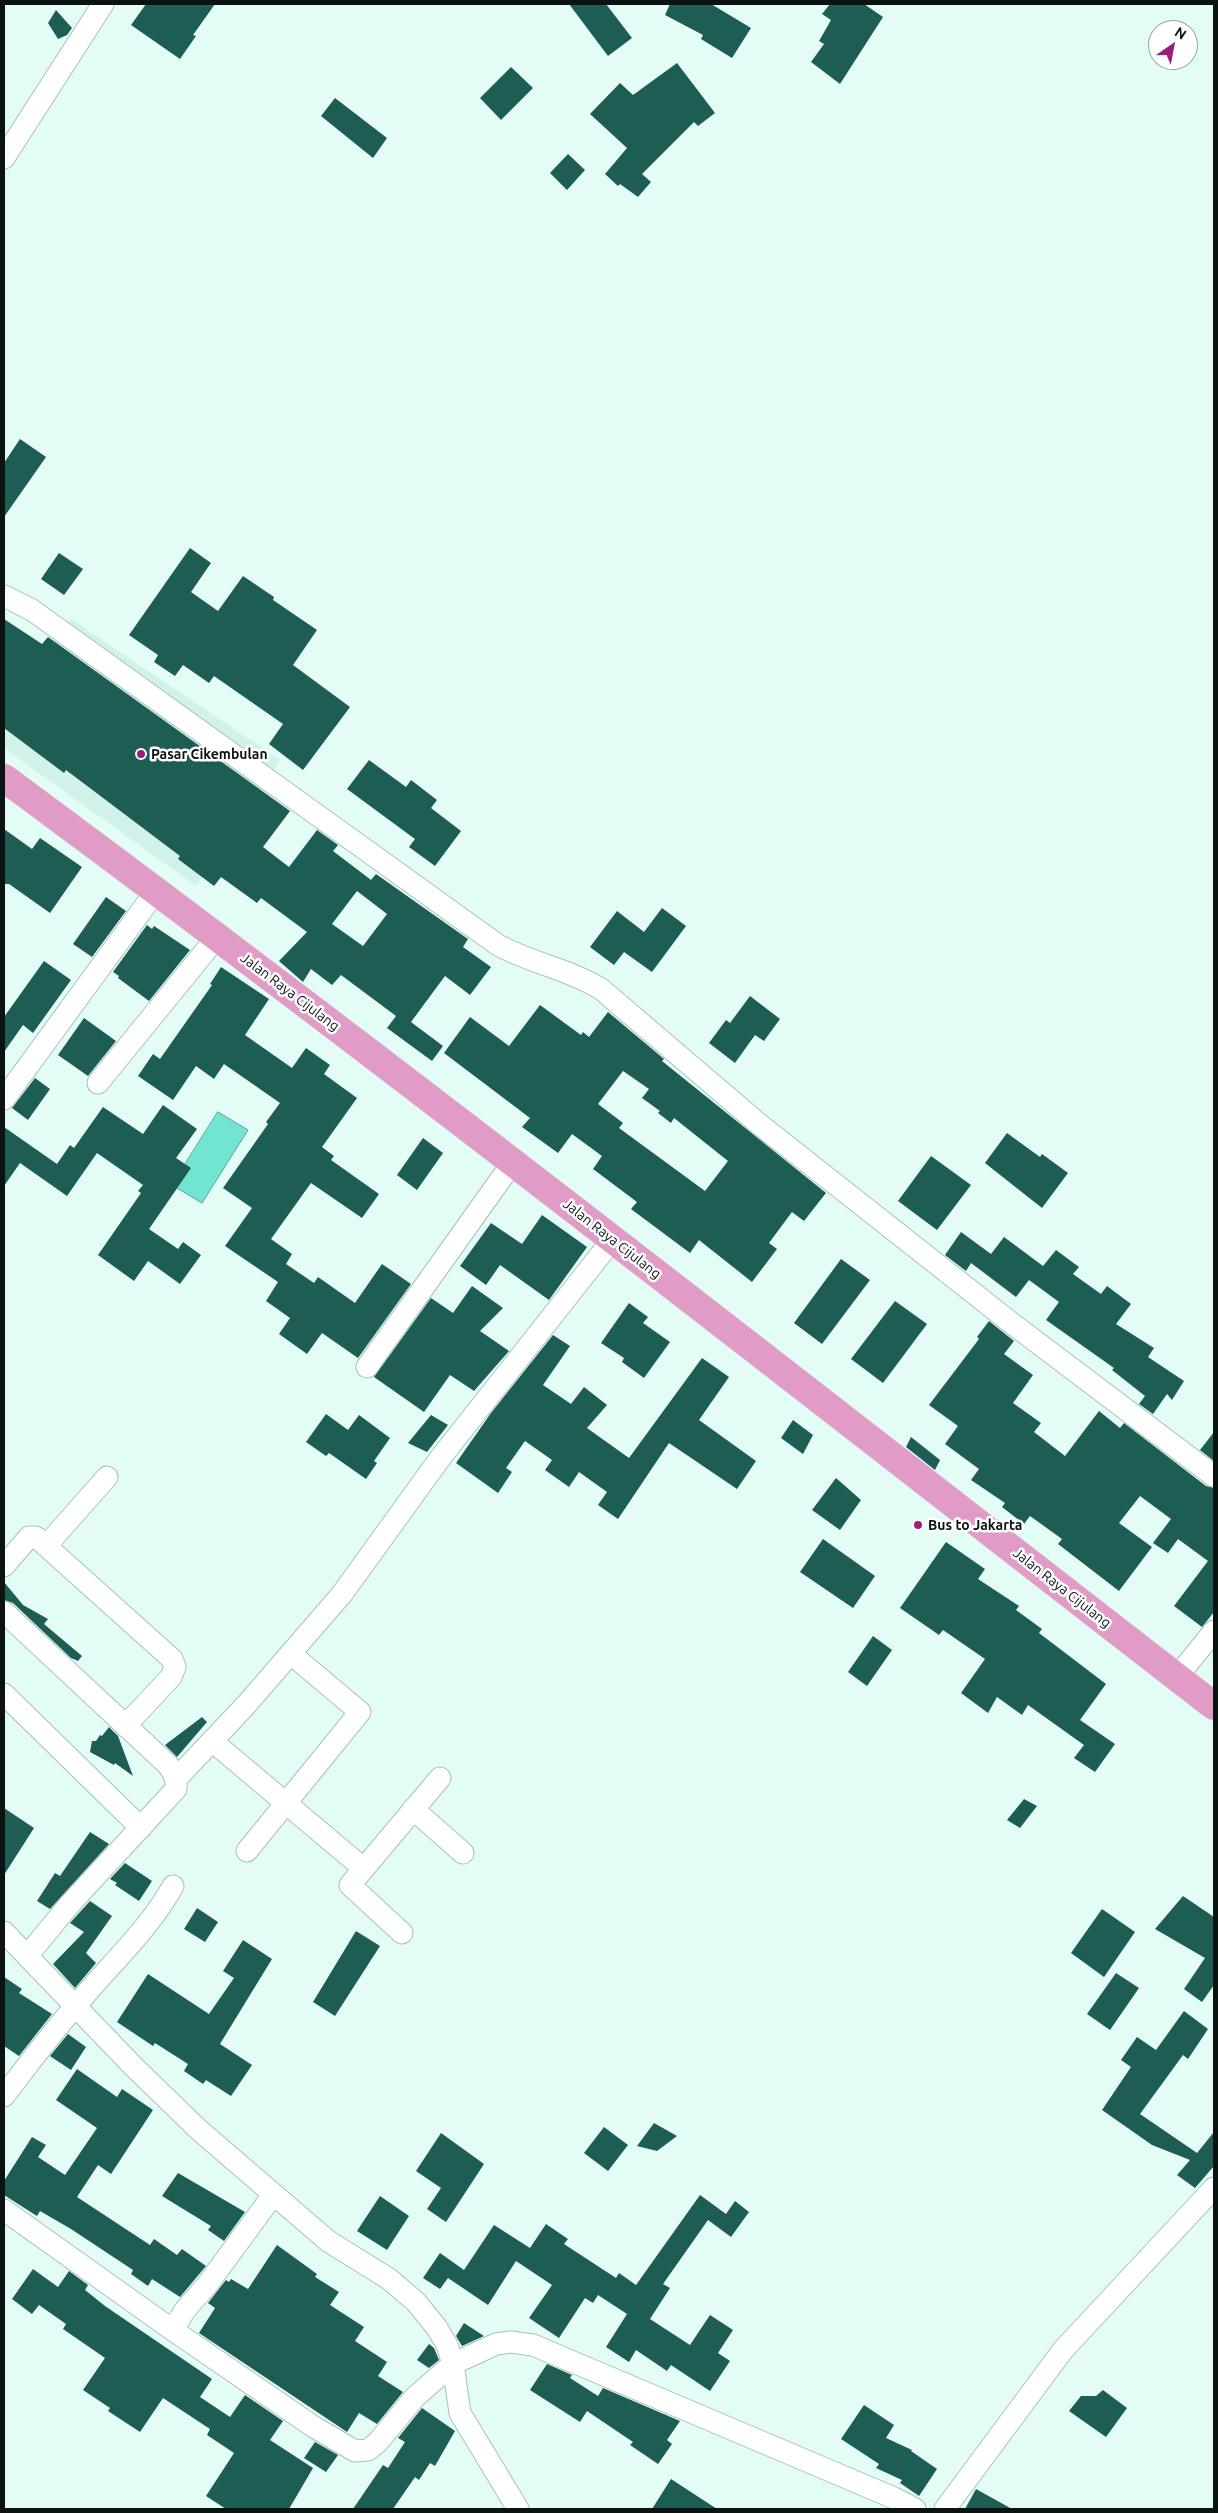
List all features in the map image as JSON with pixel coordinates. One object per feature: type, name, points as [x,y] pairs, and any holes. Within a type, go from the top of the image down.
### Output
[{"type":"highway","name":"Jalan Raya Cijulang","points":[[4,778],[513,1162],[1214,1706]]},
{"type":"street","points":[[4,158],[103,4]]},
{"type":"street","points":[[4,596],[32,610],[498,945],[524,958],[584,979],[601,989],[759,1124],[1014,1325],[1214,1476]]},
{"type":"street","points":[[4,1098],[156,891]]},
{"type":"street","points":[[98,1083],[217,937]]},
{"type":"street","points":[[367,1367],[513,1162]]},
{"type":"street","points":[[174,1775],[290,1654],[342,1594],[441,1457],[613,1239]]},
{"type":"street","points":[[46,1546],[107,1477]]},
{"type":"street","points":[[4,1566],[29,1537],[36,1538],[174,1661],[175,1667],[171,1677],[125,1726]]},
{"type":"street","points":[[4,1612],[174,1775],[176,1789],[27,1956]]},
{"type":"street","points":[[1177,1677],[1214,1631]]},
{"type":"street","points":[[246,1850],[360,1712],[290,1654]]},
{"type":"street","points":[[4,1694],[141,1828]]},
{"type":"street","points":[[209,1738],[364,1868]]},
{"type":"street","points":[[402,1933],[350,1885],[440,1778]]},
{"type":"street","points":[[413,1809],[463,1853]]},
{"type":"street","points":[[4,2096],[75,2006],[150,1920],[164,1902],[173,1886]]},
{"type":"street","points":[[4,1932],[199,2130],[328,2241],[389,2278],[416,2302],[437,2328],[453,2364],[460,2413],[518,2509]]},
{"type":"street","points":[[945,2509],[1063,2350],[1214,2188]]},
{"type":"street","points":[[174,2331],[179,2318],[188,2304],[206,2286],[273,2195]]},
{"type":"street","points":[[4,2210],[174,2331],[314,2427],[355,2451],[368,2450],[378,2442],[415,2397],[453,2364],[496,2344],[511,2342],[533,2345],[885,2494],[916,2509]]},
{"type":"shaded area","name":"Pasar Cikembulan","points":[[71,619],[280,760],[196,886],[4,748],[4,700]]},
{"type":"shaded area","points":[[218,1112],[248,1130],[202,1203],[172,1185]]},
{"type":"building","points":[[146,4],[215,4],[193,35],[196,36],[180,59],[131,25]]},
{"type":"building","points":[[569,4],[606,4],[632,38],[608,56]]},
{"type":"building","points":[[670,4],[711,4],[751,28],[732,58],[701,39],[703,35],[665,15]]},
{"type":"building","points":[[830,4],[864,4],[883,17],[840,84],[811,62],[824,44],[819,41],[831,20],[822,14]]},
{"type":"building","points":[[56,10],[72,28],[67,35],[58,39],[48,23]]},
{"type":"building","points":[[677,63],[715,113],[698,126],[694,122],[642,174],[651,182],[638,197],[620,184],[618,186],[605,174],[627,148],[590,114],[620,83],[633,95]]},
{"type":"building","points":[[511,67],[533,88],[501,120],[480,98]]},
{"type":"building","points":[[335,98],[387,138],[373,158],[321,116]]},
{"type":"building","points":[[568,154],[585,170],[567,190],[550,173]]},
{"type":"building","points":[[20,439],[46,457],[4,517],[4,463]]},
{"type":"building","points":[[190,548],[211,563],[191,592],[218,611],[243,576],[274,597],[273,600],[317,630],[293,665],[350,707],[303,770],[269,744],[283,724],[214,676],[209,683],[183,665],[175,676],[154,662],[158,655],[129,635]]},
{"type":"building","points":[[59,553],[83,569],[64,595],[41,579]]},
{"type":"building","points":[[4,619],[42,644],[48,637],[290,811],[263,847],[289,867],[317,830],[338,845],[333,851],[371,880],[376,874],[468,939],[463,947],[491,967],[470,995],[445,976],[411,1022],[443,1046],[432,1061],[387,1028],[396,1016],[341,975],[332,985],[311,969],[303,982],[279,961],[307,932],[261,898],[257,903],[221,877],[214,886],[178,859],[180,856],[66,770],[64,773],[4,728]],"holes":[[[357,891],[387,914],[363,946],[332,924]]]},
{"type":"building","points":[[369,760],[406,787],[411,780],[437,800],[431,808],[461,831],[435,866],[409,847],[415,839],[347,789]]},
{"type":"building","points":[[4,829],[32,849],[40,838],[82,867],[50,913],[9,884],[4,884]]},
{"type":"building","points":[[106,897],[126,911],[92,957],[73,944]]},
{"type":"building","points":[[662,908],[686,926],[652,972],[624,952],[614,965],[590,947],[617,911],[644,932]]},
{"type":"building","points":[[147,925],[152,929],[154,926],[190,950],[149,1001],[118,978],[119,976],[113,972]]},
{"type":"building","points":[[44,961],[71,980],[33,1033],[23,1025],[4,1052],[4,1017]]},
{"type":"building","points":[[221,967],[269,999],[245,1035],[292,1068],[306,1048],[330,1065],[324,1074],[357,1098],[322,1147],[334,1156],[331,1160],[379,1194],[362,1218],[311,1183],[271,1239],[292,1254],[286,1264],[314,1283],[318,1277],[355,1303],[382,1264],[411,1284],[358,1358],[322,1333],[307,1354],[279,1334],[290,1318],[266,1301],[278,1282],[225,1246],[252,1208],[223,1188],[268,1124],[266,1122],[280,1103],[224,1064],[214,1079],[196,1066],[173,1100],[138,1076],[153,1054],[160,1059],[212,985],[210,984]]},
{"type":"building","points":[[750,996],[780,1019],[764,1041],[755,1035],[735,1063],[709,1043],[726,1020],[730,1023]]},
{"type":"building","points":[[540,1005],[581,1035],[583,1032],[589,1037],[608,1012],[664,1059],[662,1061],[826,1193],[804,1221],[792,1212],[769,1243],[777,1249],[752,1282],[699,1240],[690,1253],[631,1209],[637,1202],[593,1169],[602,1156],[572,1134],[558,1153],[522,1127],[530,1118],[444,1053],[470,1017],[509,1046]],"holes":[[[623,1071],[649,1089],[642,1098],[660,1111],[658,1113],[671,1123],[674,1118],[728,1161],[705,1191],[619,1128],[623,1123],[598,1104]]]},
{"type":"building","points":[[84,1018],[116,1041],[88,1076],[58,1055]]},
{"type":"building","points":[[35,1078],[50,1089],[28,1120],[12,1108]]},
{"type":"building","points":[[163,1105],[197,1129],[176,1158],[191,1168],[149,1229],[178,1249],[183,1242],[201,1255],[180,1284],[148,1261],[134,1281],[98,1255],[141,1193],[138,1191],[143,1185],[97,1153],[67,1196],[20,1163],[4,1186],[4,1127],[57,1164],[70,1145],[74,1148],[103,1107],[143,1134]]},
{"type":"building","points":[[1007,1133],[1040,1157],[1042,1154],[1068,1173],[1042,1208],[985,1163]]},
{"type":"building","points":[[423,1138],[443,1153],[417,1190],[397,1175]]},
{"type":"building","points":[[931,1156],[971,1185],[937,1230],[898,1201]]},
{"type":"building","points":[[542,1215],[587,1247],[549,1300],[500,1265],[486,1285],[460,1266],[491,1223],[522,1244]]},
{"type":"building","points":[[961,1232],[991,1254],[1004,1237],[1043,1266],[1056,1250],[1079,1267],[1073,1274],[1101,1294],[1107,1286],[1131,1304],[1116,1324],[1154,1348],[1148,1357],[1184,1381],[1172,1400],[1167,1394],[1153,1414],[1139,1404],[1145,1396],[1112,1370],[1114,1368],[1046,1320],[1059,1302],[1029,1280],[1016,1297],[971,1263],[966,1271],[945,1255]]},
{"type":"building","points":[[841,1259],[870,1280],[822,1344],[794,1323]]},
{"type":"building","points":[[472,1286],[503,1308],[480,1331],[509,1351],[474,1391],[450,1375],[424,1412],[374,1377],[431,1298],[453,1313]]},
{"type":"building","points":[[895,1301],[927,1324],[883,1383],[851,1359]]},
{"type":"building","points":[[629,1303],[648,1317],[643,1323],[670,1342],[644,1378],[622,1362],[624,1358],[601,1343]]},
{"type":"building","points":[[989,1321],[1014,1341],[1004,1354],[1033,1375],[1013,1403],[1041,1423],[1034,1432],[1065,1456],[1099,1411],[1120,1428],[1124,1423],[1206,1486],[1214,1488],[1214,1612],[1202,1627],[1174,1606],[1208,1561],[1178,1539],[1168,1553],[1153,1543],[1171,1519],[1140,1496],[1119,1523],[1152,1547],[1119,1591],[1058,1544],[1062,1539],[1030,1516],[1024,1524],[1002,1507],[1005,1503],[971,1480],[979,1469],[945,1444],[958,1426],[929,1405],[979,1339],[977,1337]]},
{"type":"building","points":[[553,1335],[570,1346],[543,1385],[571,1404],[584,1387],[607,1405],[587,1428],[629,1458],[702,1358],[729,1377],[699,1420],[756,1461],[737,1489],[669,1443],[618,1519],[598,1505],[607,1492],[579,1472],[569,1487],[545,1470],[552,1460],[525,1441],[506,1468],[512,1472],[498,1493],[456,1463],[491,1413]]},
{"type":"building","points":[[326,1414],[348,1430],[359,1415],[390,1438],[374,1461],[377,1463],[366,1479],[329,1453],[326,1456],[306,1442]]},
{"type":"building","points":[[431,1415],[448,1425],[427,1452],[408,1443]]},
{"type":"building","points":[[793,1420],[813,1435],[803,1454],[781,1438]]},
{"type":"building","points":[[1214,1432],[1214,1461],[1200,1450]]},
{"type":"building","points":[[911,1437],[940,1460],[935,1470],[906,1447]]},
{"type":"building","points":[[836,1478],[861,1500],[840,1530],[812,1510]]},
{"type":"building","points":[[823,1539],[875,1576],[853,1608],[800,1572]]},
{"type":"building","points":[[946,1542],[985,1569],[978,1579],[1019,1606],[1016,1610],[1042,1629],[1039,1633],[1106,1684],[1080,1720],[1115,1744],[1095,1772],[1074,1758],[1084,1745],[1028,1705],[1022,1715],[997,1697],[988,1713],[961,1693],[985,1659],[943,1630],[939,1635],[900,1608]]},
{"type":"building","points":[[4,1582],[23,1605],[48,1619],[44,1624],[82,1656],[78,1661],[71,1658],[13,1603],[4,1600]]},
{"type":"building","points":[[873,1636],[892,1650],[867,1686],[848,1672]]},
{"type":"building","points":[[202,1717],[207,1722],[177,1757],[165,1745]]},
{"type":"building","points":[[109,1727],[118,1736],[133,1776],[115,1763],[114,1765],[90,1752],[92,1741],[96,1741]]},
{"type":"building","points":[[1024,1799],[1037,1806],[1020,1828],[1007,1820]]},
{"type":"building","points":[[4,1808],[34,1828],[4,1875]]},
{"type":"building","points":[[90,1832],[109,1844],[50,1909],[37,1901],[55,1873],[60,1876]]},
{"type":"building","points":[[125,1863],[152,1881],[139,1901],[115,1885],[117,1883],[110,1879]]},
{"type":"building","points":[[1183,1896],[1214,1917],[1214,1985],[1202,2002],[1184,1989],[1205,1958],[1155,1929]]},
{"type":"building","points":[[90,1901],[112,1916],[86,1953],[96,1963],[75,1988],[53,1964],[84,1932],[70,1923]]},
{"type":"building","points":[[197,1908],[218,1922],[205,1942],[184,1929]]},
{"type":"building","points":[[1102,1909],[1135,1932],[1104,1977],[1071,1953]]},
{"type":"building","points":[[356,1931],[380,1946],[335,2016],[313,2002]]},
{"type":"building","points":[[243,1940],[272,1959],[220,2044],[252,2065],[231,2096],[206,2080],[203,2084],[184,2071],[188,2064],[155,2043],[153,2046],[117,2022],[148,1974],[209,2014],[234,1978],[223,1971]]},
{"type":"building","points":[[1116,1973],[1139,1988],[1110,2030],[1087,2014]]},
{"type":"building","points":[[4,1977],[22,1989],[19,1993],[52,2014],[19,2056],[4,2046]]},
{"type":"building","points":[[1184,2011],[1208,2029],[1188,2059],[1183,2055],[1140,2114],[1197,2153],[1214,2132],[1214,2166],[1195,2188],[1177,2175],[1190,2160],[1152,2145],[1102,2110],[1131,2067],[1121,2060],[1137,2037],[1156,2050]]},
{"type":"building","points":[[68,2034],[86,2047],[71,2070],[50,2056]]},
{"type":"building","points":[[77,2069],[117,2097],[122,2089],[153,2110],[111,2174],[98,2165],[77,2197],[150,2245],[154,2239],[177,2255],[182,2249],[206,2266],[180,2297],[152,2279],[148,2286],[131,2274],[133,2270],[71,2229],[40,2211],[37,2216],[4,2195],[4,2181],[32,2137],[46,2145],[38,2157],[65,2175],[97,2128],[56,2100]]},
{"type":"building","points":[[654,2123],[677,2136],[657,2151],[637,2146]]},
{"type":"building","points":[[604,2127],[628,2145],[608,2171],[584,2153]]},
{"type":"building","points":[[441,2133],[484,2164],[446,2222],[427,2209],[441,2188],[416,2171]]},
{"type":"building","points":[[178,2173],[245,2212],[224,2241],[208,2230],[211,2226],[162,2196]]},
{"type":"building","points":[[700,2195],[726,2214],[735,2201],[749,2212],[731,2237],[708,2220],[663,2284],[670,2288],[650,2319],[690,2345],[710,2315],[733,2330],[718,2353],[730,2361],[710,2391],[671,2365],[667,2371],[636,2350],[629,2362],[606,2347],[627,2314],[598,2295],[593,2303],[585,2298],[559,2338],[529,2318],[552,2285],[516,2261],[488,2305],[448,2278],[440,2289],[423,2278],[440,2253],[464,2270],[494,2225],[530,2248],[546,2224],[568,2239],[564,2244],[616,2278],[619,2273],[636,2285]]},
{"type":"building","points":[[380,2196],[409,2216],[387,2250],[357,2231]]},
{"type":"building","points":[[277,2245],[317,2274],[315,2277],[339,2292],[330,2305],[364,2327],[355,2341],[387,2362],[378,2376],[403,2392],[377,2424],[359,2413],[347,2432],[199,2333],[215,2308],[208,2303],[226,2280],[229,2282],[231,2279],[248,2289]]},
{"type":"building","points":[[33,2269],[58,2287],[69,2271],[88,2285],[85,2290],[105,2306],[212,2379],[200,2397],[230,2417],[245,2395],[283,2421],[270,2440],[313,2468],[289,2509],[226,2509],[206,2496],[234,2453],[207,2435],[210,2429],[163,2398],[140,2432],[108,2411],[110,2408],[83,2390],[105,2358],[63,2329],[66,2324],[39,2305],[32,2314],[12,2299]]},
{"type":"building","points":[[464,2323],[484,2336],[462,2346],[456,2336]]},
{"type":"building","points":[[429,2344],[434,2348],[439,2360],[429,2368],[417,2360]]},
{"type":"building","points":[[547,2364],[572,2375],[570,2378],[598,2396],[603,2388],[680,2421],[667,2440],[672,2444],[658,2464],[630,2445],[633,2442],[587,2411],[580,2422],[530,2390]]},
{"type":"building","points":[[1103,2390],[1127,2408],[1106,2437],[1069,2411],[1081,2396],[1096,2396]]},
{"type":"building","points":[[864,2405],[894,2425],[886,2438],[912,2450],[937,2469],[919,2496],[900,2483],[902,2480],[876,2468],[879,2464],[841,2439]]},
{"type":"building","points":[[422,2408],[455,2431],[435,2466],[430,2463],[419,2480],[415,2477],[393,2509],[353,2509],[383,2465],[388,2468],[405,2442],[398,2438]]},
{"type":"building","points":[[315,2442],[338,2455],[326,2472],[304,2458]]},
{"type":"building","points":[[671,2479],[717,2509],[652,2509]]},
{"type":"building","points":[[976,2489],[1012,2509],[965,2509]]},
{"type":"place","name":"Pasar Cikembulan","points":[[141,754]]},
{"type":"place","name":"Bus to Jakarta","points":[[918,1525]]}]
